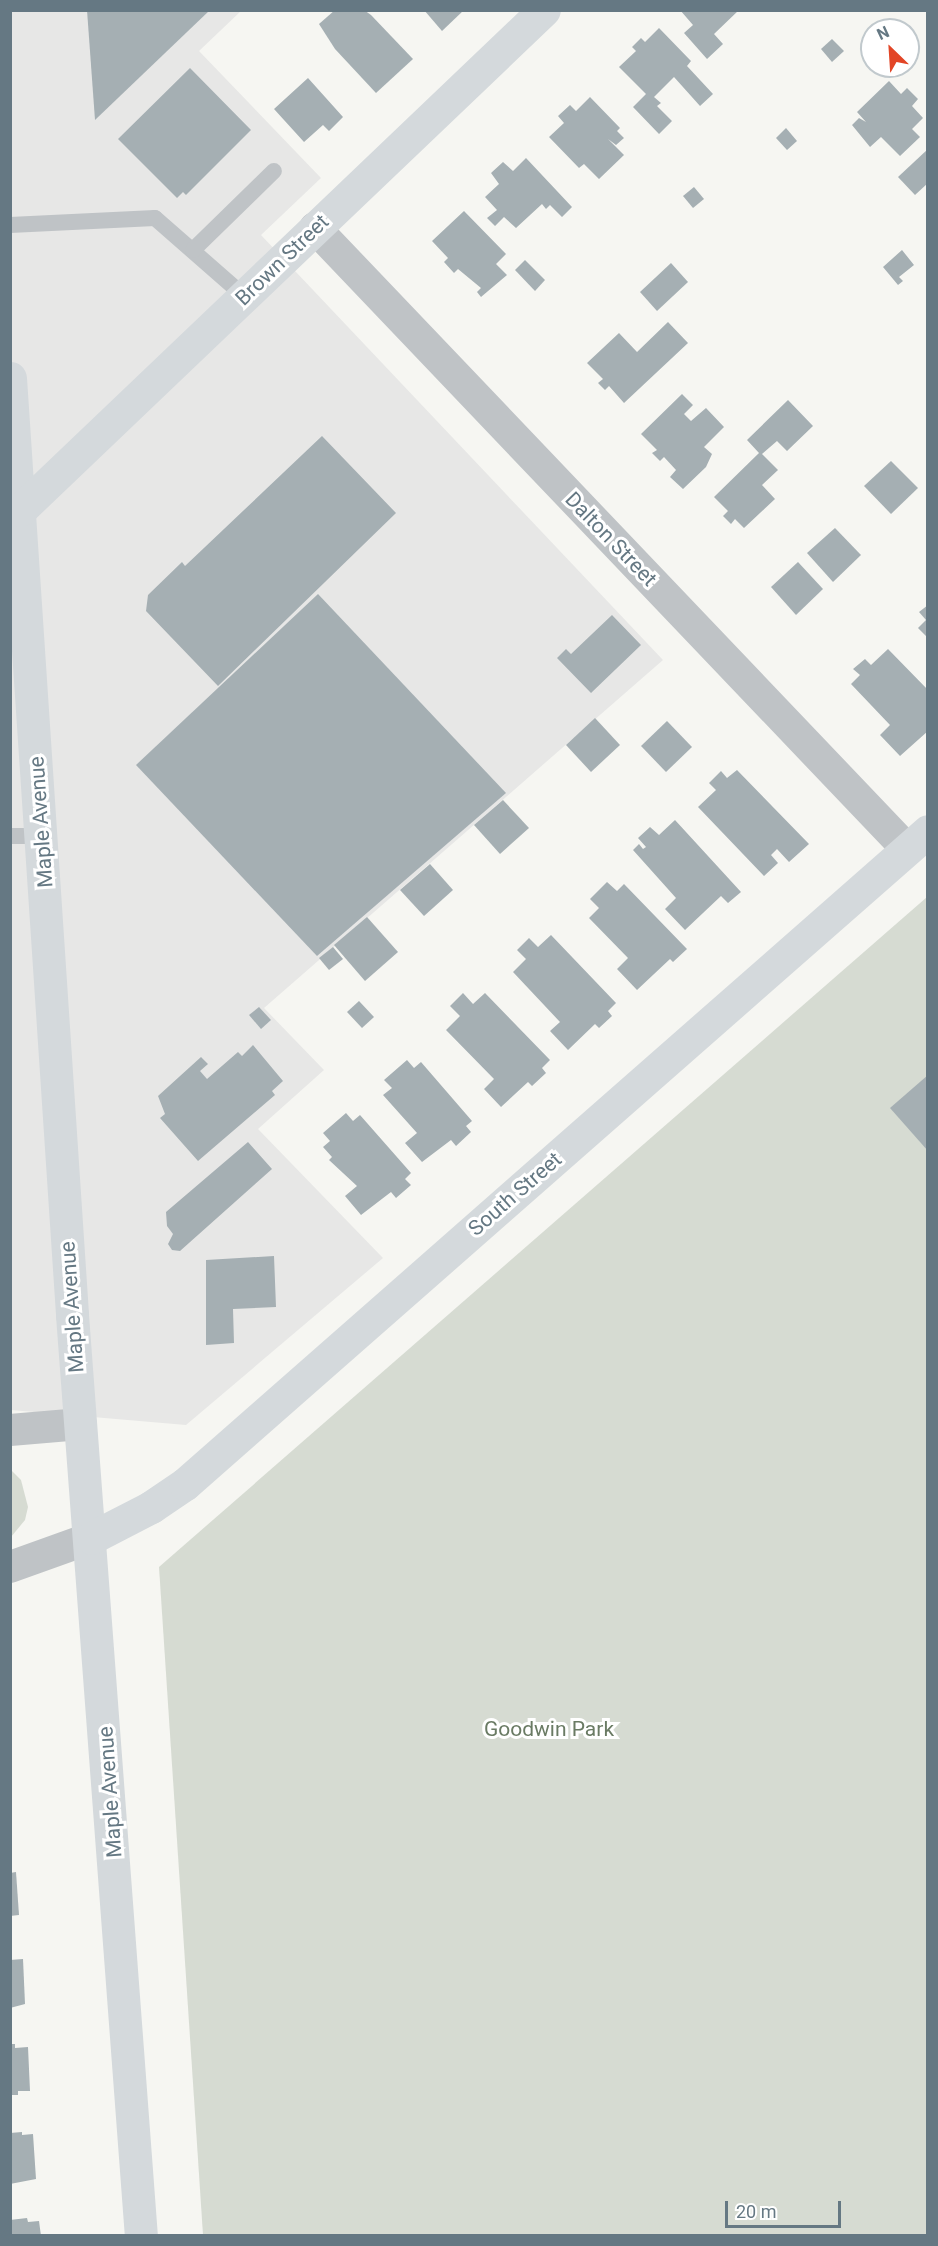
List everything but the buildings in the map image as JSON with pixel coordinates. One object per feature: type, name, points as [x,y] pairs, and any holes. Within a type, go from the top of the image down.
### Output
[{"type":"main road","name":"Brown Street","points":[[15,515],[544,10]]},
{"type":"main road","name":"Maple Avenue","points":[[10,378],[26,836],[91,1538],[141,2235]]},
{"type":"main road","name":"South Street","points":[[91,1538],[151,1507],[184,1484],[917,840]]},
{"type":"street","name":"Dalton Street","points":[[315,228],[917,840]]},
{"type":"street","points":[[10,1430],[81,1424]]},
{"type":"street","points":[[10,1567],[91,1538]]},
{"type":"lane","points":[[193,250],[274,171]]},
{"type":"lane","points":[[10,225],[155,218],[244,296]]},
{"type":"shaded area","points":[[10,11],[241,11],[199,51],[321,178],[261,235],[663,660],[264,1008],[324,1070],[258,1129],[383,1258],[186,1425],[11,1410]]},
{"type":"green space","name":"Goodwin Park","points":[[927,897],[927,2235],[203,2235],[159,1567]]},
{"type":"green space","points":[[11,1470],[21,1480],[28,1507],[25,1520],[11,1537]]}]
